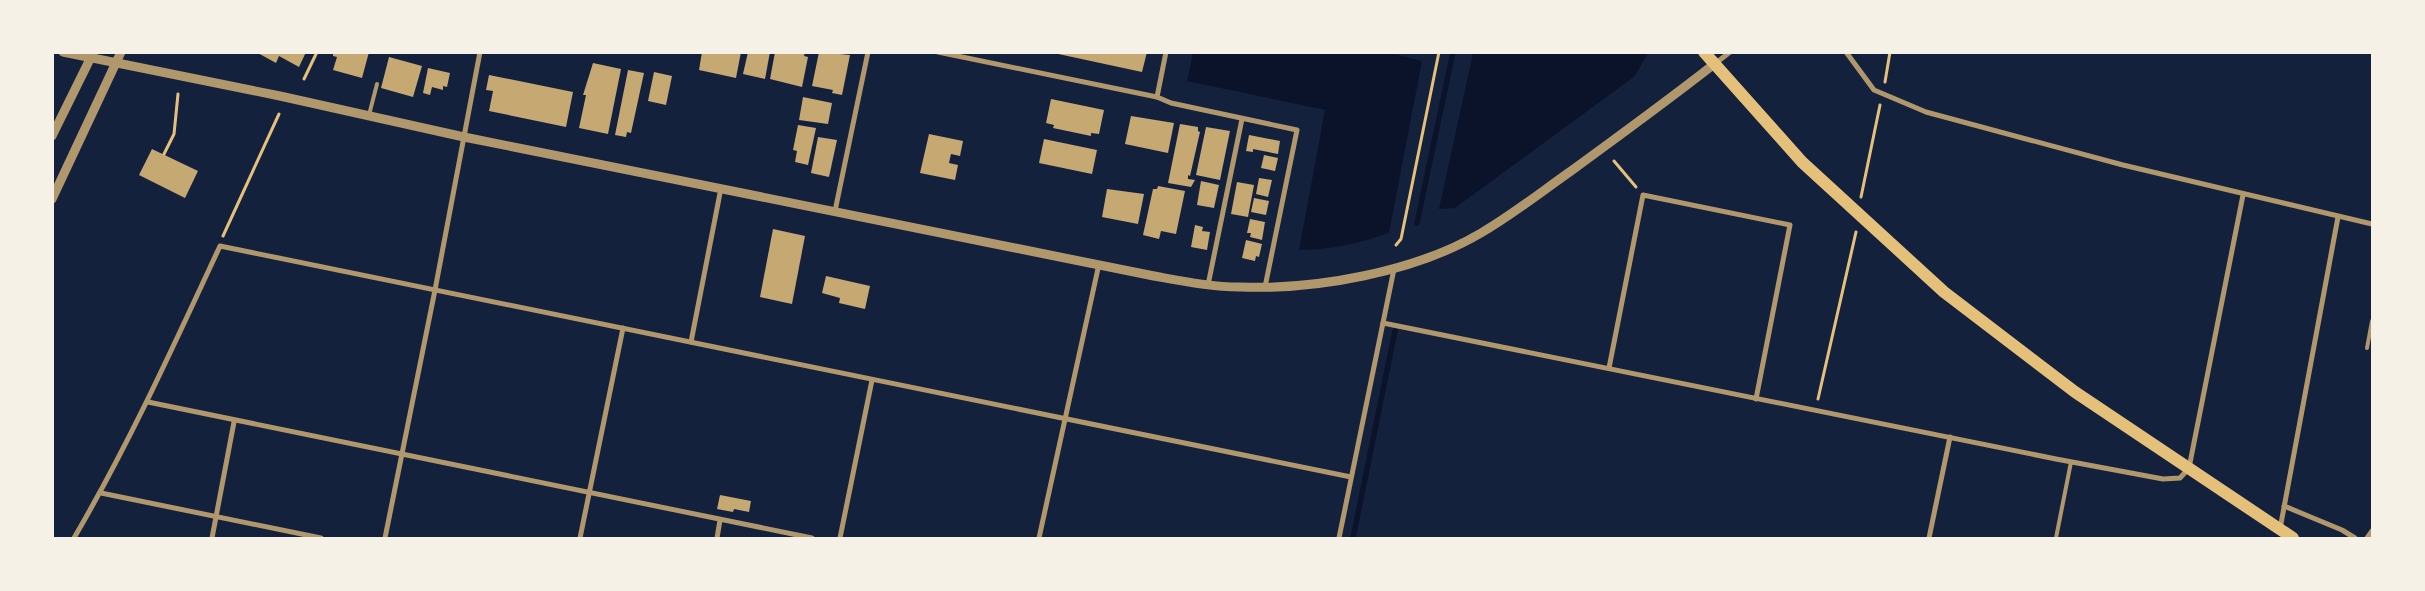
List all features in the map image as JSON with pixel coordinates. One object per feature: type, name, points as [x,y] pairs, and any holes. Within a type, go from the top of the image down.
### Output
[{"type":"main road","points":[[1704,52],[1802,162],[1944,292],[2075,392],[2293,538]]},
{"type":"street","points":[[63,52],[91,55],[116,63],[464,136],[1099,264],[1208,285],[1265,287],[1336,280],[1394,268],[1480,234],[1517,210],[1730,52]]},
{"type":"street","points":[[52,199],[121,52]]},
{"type":"street","points":[[385,538],[480,52]]},
{"type":"street","points":[[835,211],[868,52]]},
{"type":"street","points":[[938,52],[1157,97],[1171,104],[1297,130],[1265,287]]},
{"type":"street","points":[[1157,97],[1166,52]]},
{"type":"street","points":[[1846,52],[1874,90],[1926,112],[2243,194],[2372,224]]},
{"type":"street","points":[[52,136],[91,55]]},
{"type":"street","points":[[1208,285],[1242,119]]},
{"type":"street","points":[[691,342],[721,188]]},
{"type":"street","points":[[1383,322],[2071,462],[2163,479],[2180,478],[2189,468],[2243,194]]},
{"type":"street","points":[[1609,368],[1643,195],[1790,225],[1756,399]]},
{"type":"street","points":[[2280,529],[2338,217]]},
{"type":"street","points":[[74,538],[101,493],[148,402],[220,246],[1351,477]]},
{"type":"street","points":[[1039,538],[1099,264]]},
{"type":"street","points":[[1339,538],[1394,268]]},
{"type":"street","points":[[580,538],[622,328]]},
{"type":"street","points":[[840,538],[872,380]]},
{"type":"street","points":[[148,402],[234,422],[812,538]]},
{"type":"street","points":[[212,538],[234,422]]},
{"type":"street","points":[[1929,538],[1950,437]]},
{"type":"street","points":[[101,493],[321,538]]},
{"type":"street","points":[[2284,506],[2342,530],[2355,538]]},
{"type":"street","points":[[717,538],[720,520]]},
{"type":"street","points":[[2368,538],[2372,531]]},
{"type":"lane","points":[[369,115],[377,84]]},
{"type":"lane","points":[[2367,348],[2372,321]]},
{"type":"lane","points":[[2056,538],[2071,462]]},
{"type":"path","points":[[304,79],[318,52]]},
{"type":"path","points":[[1396,245],[1402,238],[1439,52]]},
{"type":"path","points":[[1861,200],[1890,52]]},
{"type":"path","points":[[164,154],[174,134],[178,94]]},
{"type":"path","points":[[220,246],[223,233],[279,114]]},
{"type":"path","points":[[1614,160],[1643,195]]},
{"type":"path","points":[[1816,411],[1856,229]]},
{"type":"water","points":[[1386,52],[1422,61],[1389,233],[1345,245],[1299,250],[1325,110],[1187,81],[1193,53]]},
{"type":"water","points":[[1473,52],[1648,53],[1635,76],[1455,208],[1439,209]]},
{"type":"building","points":[[256,52],[306,52],[299,67],[279,56],[276,63]]},
{"type":"building","points":[[333,52],[369,52],[362,78],[333,70],[337,57],[333,56]]},
{"type":"building","points":[[702,52],[741,52],[736,78],[699,70]]},
{"type":"building","points":[[748,52],[770,52],[765,79],[743,74]]},
{"type":"building","points":[[775,52],[805,52],[804,56],[808,57],[802,87],[770,79]]},
{"type":"building","points":[[819,52],[850,55],[842,95],[832,93],[833,90],[812,86]]},
{"type":"building","points":[[1049,52],[1147,52],[1142,72]]},
{"type":"building","points":[[389,57],[422,66],[413,97],[381,88]]},
{"type":"building","points":[[593,63],[621,69],[608,134],[579,128],[586,95],[583,95]]},
{"type":"building","points":[[428,68],[450,73],[447,87],[443,86],[443,90],[432,87],[430,95],[423,93]]},
{"type":"building","points":[[628,70],[644,73],[631,133],[627,132],[626,137],[615,135]]},
{"type":"building","points":[[654,72],[672,76],[666,105],[648,101]]},
{"type":"building","points":[[489,75],[573,92],[566,127],[489,111],[493,91],[486,90]]},
{"type":"building","points":[[803,97],[832,103],[828,124],[799,120]]},
{"type":"building","points":[[1051,99],[1104,110],[1099,134],[1091,133],[1091,136],[1053,128],[1054,125],[1046,123]]},
{"type":"building","points":[[1131,116],[1174,123],[1168,153],[1125,144]]},
{"type":"building","points":[[1180,124],[1198,127],[1200,132],[1190,176],[1188,175],[1188,179],[1195,180],[1191,187],[1168,183]]},
{"type":"building","points":[[798,125],[816,128],[808,165],[795,162],[797,151],[793,150]]},
{"type":"building","points":[[1206,127],[1230,131],[1220,180],[1196,175]]},
{"type":"building","points":[[929,134],[963,141],[960,156],[951,154],[949,163],[958,165],[955,180],[920,173]]},
{"type":"building","points":[[1249,135],[1280,141],[1278,154],[1253,149],[1253,152],[1246,151]]},
{"type":"building","points":[[818,137],[837,140],[829,177],[811,173]]},
{"type":"building","points":[[1044,139],[1097,150],[1092,174],[1039,163]]},
{"type":"building","points":[[152,149],[198,171],[185,198],[139,175]]},
{"type":"building","points":[[1264,155],[1278,158],[1275,171],[1261,168]]},
{"type":"building","points":[[1259,178],[1272,180],[1268,197],[1256,194]]},
{"type":"building","points":[[1201,181],[1219,185],[1214,208],[1197,205]]},
{"type":"building","points":[[1237,182],[1254,185],[1248,217],[1231,214]]},
{"type":"building","points":[[1158,186],[1185,191],[1176,234],[1161,231],[1159,239],[1143,235],[1153,189],[1157,189]]},
{"type":"building","points":[[1107,189],[1144,194],[1138,224],[1102,217]]},
{"type":"building","points":[[1254,198],[1269,201],[1266,215],[1251,212]]},
{"type":"building","points":[[1250,219],[1265,222],[1262,240],[1250,237],[1251,233],[1247,233]]},
{"type":"building","points":[[1195,225],[1203,227],[1202,231],[1210,232],[1207,250],[1191,247]]},
{"type":"building","points":[[773,229],[805,236],[792,304],[760,297]]},
{"type":"building","points":[[1246,240],[1262,244],[1259,257],[1256,256],[1255,261],[1242,258]]},
{"type":"building","points":[[826,276],[870,286],[865,309],[839,303],[840,298],[822,293]]},
{"type":"building","points":[[720,495],[751,501],[749,512],[734,509],[733,512],[717,509]]},
{"type":"waterway","points":[[1417,223],[1453,52]]},
{"type":"waterway","points":[[1353,538],[1395,331]]}]
